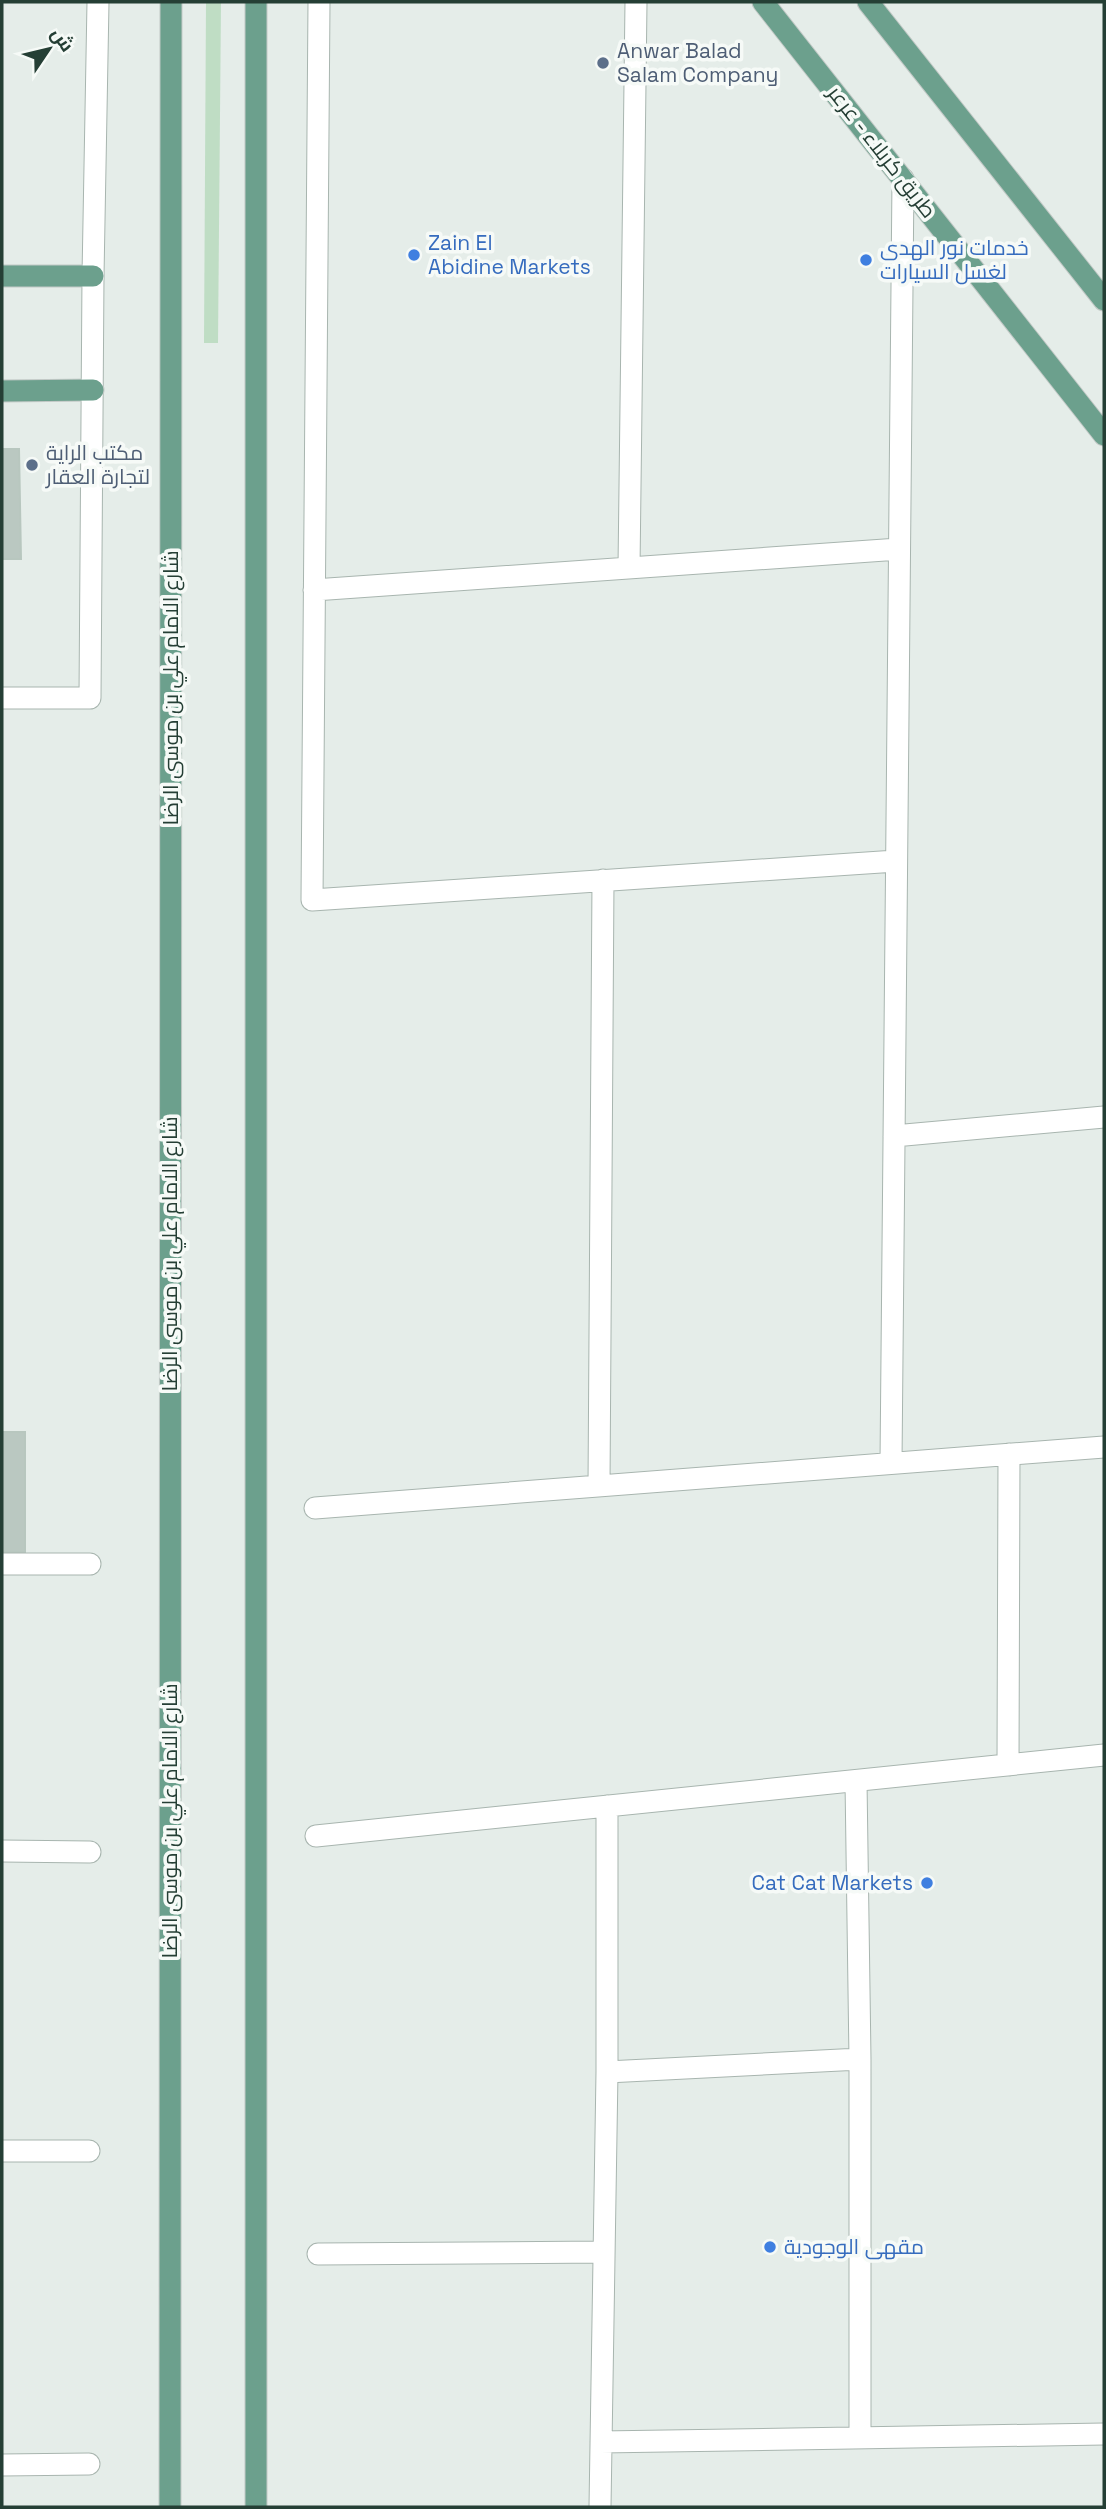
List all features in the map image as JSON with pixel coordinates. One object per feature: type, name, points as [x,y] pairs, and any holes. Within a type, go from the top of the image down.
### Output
[{"type":"main road","name":"شارع الامام علي بن موسى الرضا","points":[[170,2507],[171,2]]},
{"type":"main road","points":[[256,2],[256,2507]]},
{"type":"main road","points":[[868,2],[1104,300]]},
{"type":"main road","name":"طريق كربلاء - عرعر","points":[[769,5],[1104,435]]},
{"type":"main road","points":[[2,276],[93,276]]},
{"type":"main road","points":[[2,391],[93,390]]},
{"type":"street","points":[[2,698],[90,698],[98,2]]},
{"type":"street","points":[[319,2],[312,900],[896,861]]},
{"type":"street","points":[[629,568],[636,2]]},
{"type":"street","points":[[891,1463],[903,179]]},
{"type":"street","points":[[314,590],[899,549]]},
{"type":"street","points":[[599,1486],[603,880]]},
{"type":"street","points":[[894,1136],[1104,1117]]},
{"type":"street","points":[[315,1507],[1104,1447]]},
{"type":"street","points":[[1008,1765],[1009,1454]]},
{"type":"street","points":[[2,1564],[90,1564]]},
{"type":"street","points":[[316,1836],[1104,1755]]},
{"type":"street","points":[[856,1781],[860,2059],[860,2438]]},
{"type":"street","points":[[600,2507],[607,2071],[607,1806]]},
{"type":"street","points":[[2,1852],[90,1852]]},
{"type":"street","points":[[607,2071],[860,2059]]},
{"type":"street","points":[[2,2151],[89,2151]]},
{"type":"street","points":[[318,2253],[604,2252]]},
{"type":"street","points":[[601,2442],[1104,2434]]},
{"type":"street","points":[[2,2465],[89,2464]]},
{"type":"green space","points":[[206,2],[221,2],[218,343],[204,343]]},
{"type":"building","points":[[2,449],[19,449],[21,559],[2,559]]},
{"type":"building","points":[[2,1432],[25,1432],[25,1552],[2,1552]]},
{"type":"place","name":"Anwar Balad Salam Company","points":[[603,63]]},
{"type":"place","name":"Zain El Abidine Markets","points":[[414,255]]},
{"type":"place","name":"خدمات نور الهدى لغسل السيارات","points":[[866,260]]},
{"type":"place","name":"مكتب الراية لتجارة العقار","points":[[32,465]]},
{"type":"place","name":"Cat Cat Markets","points":[[927,1883]]},
{"type":"place","name":"مقهى الوجودية","points":[[770,2247]]}]
